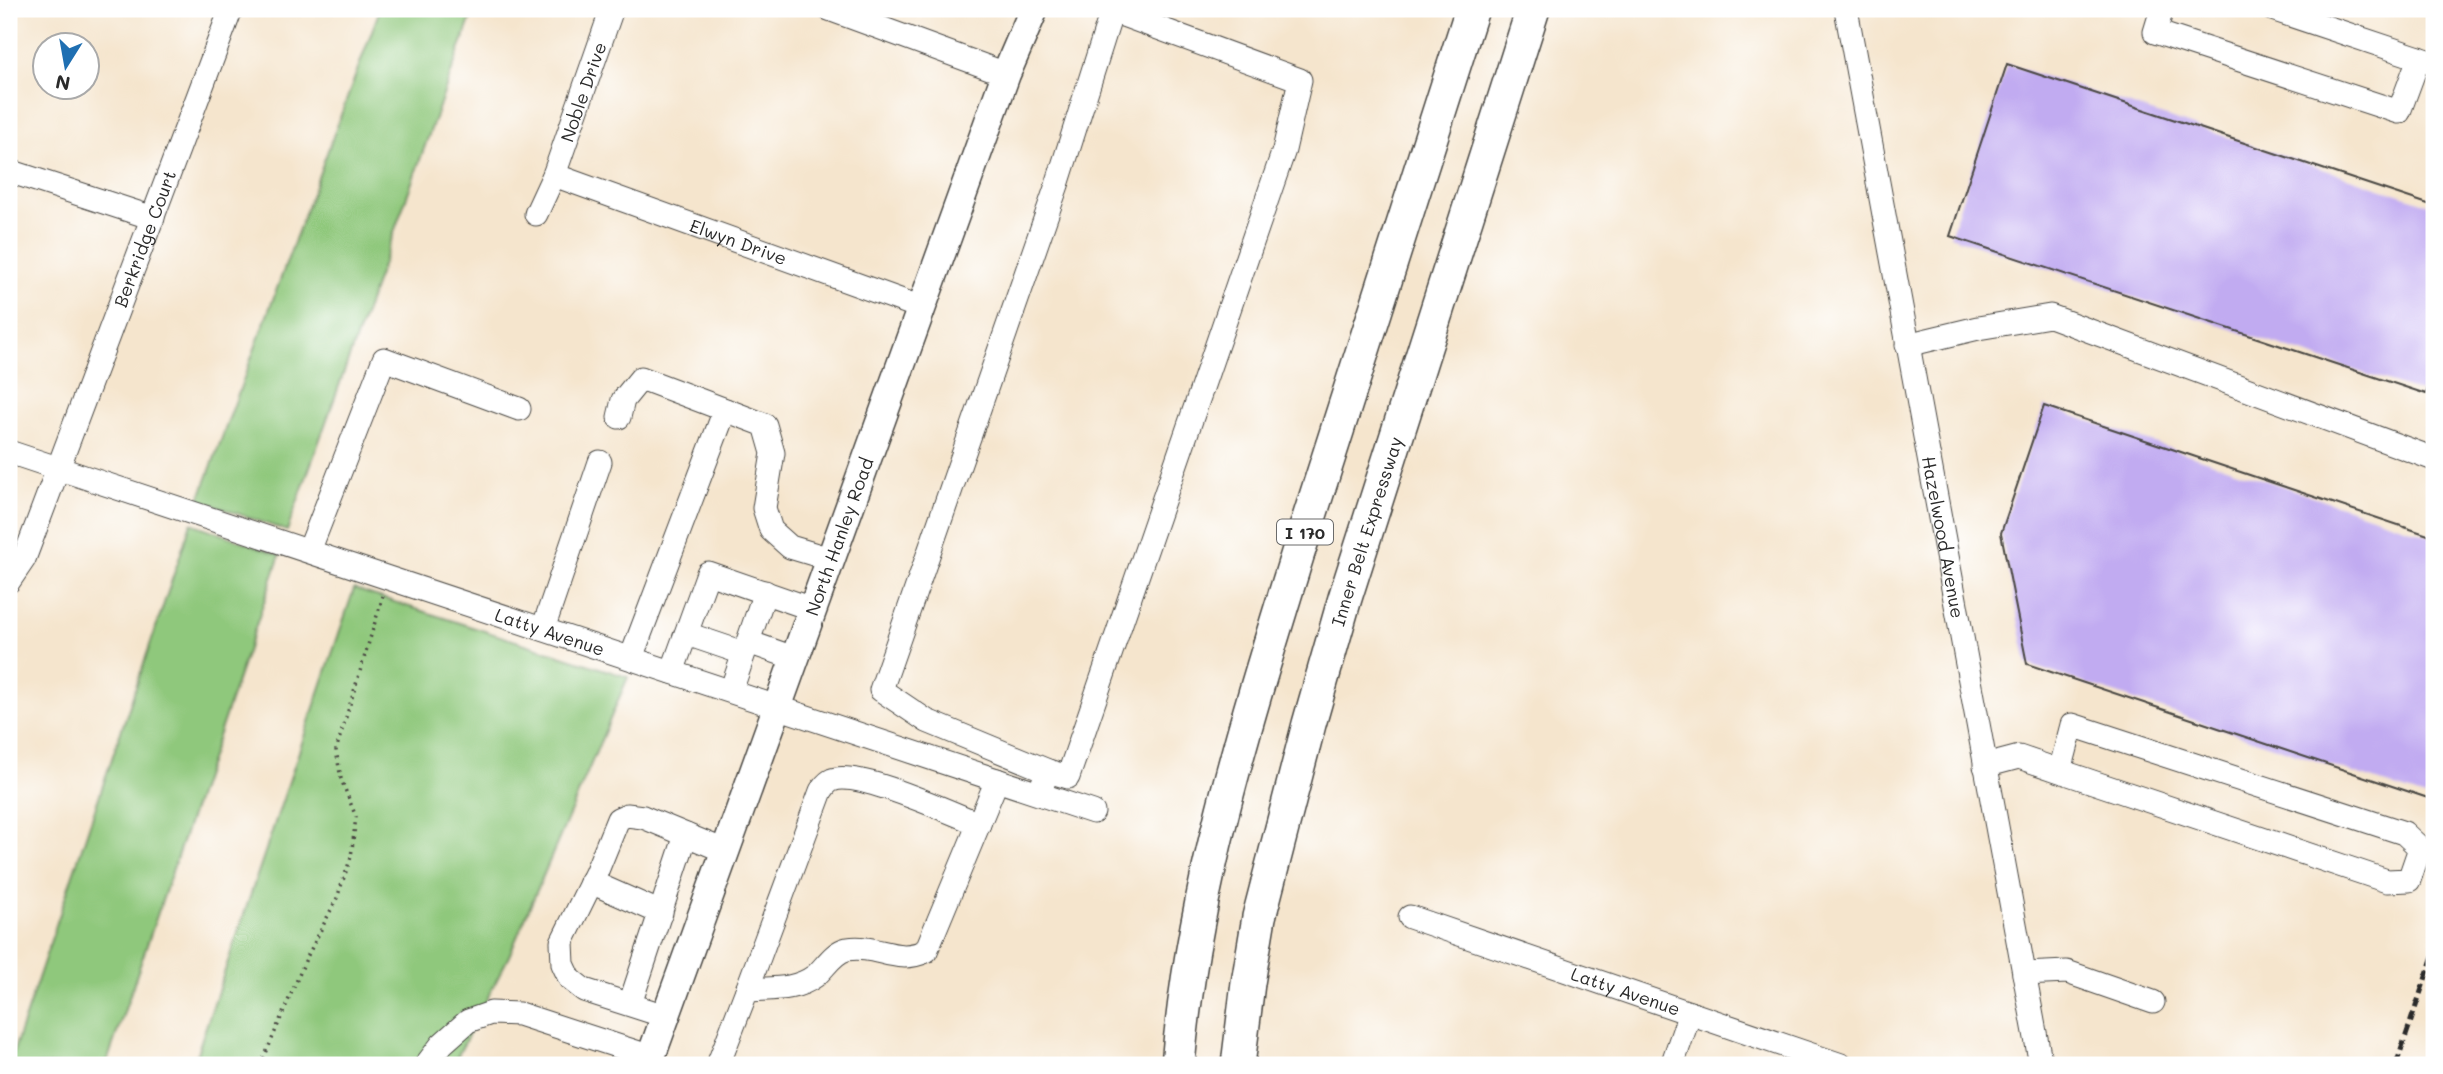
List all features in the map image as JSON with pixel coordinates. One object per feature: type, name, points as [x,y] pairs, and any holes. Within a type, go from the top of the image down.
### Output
[{"type":"highway","name":"I 170","points":[[1178,1065],[1185,1000],[1199,923],[1253,705],[1298,552],[1472,9]]},
{"type":"highway","name":"Inner Belt Expressway","points":[[1238,1065],[1259,917],[1316,698],[1532,9]]},
{"type":"main road","name":"North Hanley Road","points":[[650,1061],[1006,74],[1034,9]]},
{"type":"street","name":"Berkridge Court","points":[[9,581],[24,559],[231,9]]},
{"type":"street","name":"Noble Drive","points":[[536,214],[554,175],[612,9]]},
{"type":"street","points":[[829,9],[1006,74]]},
{"type":"street","name":"Hazelwood Avenue","points":[[1846,9],[2041,1065]]},
{"type":"street","points":[[2162,9],[2155,32],[2399,112],[2427,60],[2272,9]]},
{"type":"street","points":[[1110,10],[1300,80],[1284,149],[1068,777],[927,721],[881,690],[1057,185],[1110,10]]},
{"type":"street","points":[[9,171],[153,218]]},
{"type":"street","name":"Elwyn Drive","points":[[554,175],[922,308]]},
{"type":"street","points":[[1907,345],[1978,328],[2050,316],[2434,458]]},
{"type":"street","points":[[309,551],[384,359],[519,410]]},
{"type":"street","points":[[619,417],[623,400],[641,378],[765,425],[773,453],[764,508],[771,530],[790,547],[830,559]]},
{"type":"street","points":[[631,658],[725,410]]},
{"type":"street","name":"Latty Avenue","points":[[9,452],[1093,813]]},
{"type":"street","points":[[543,629],[600,462]]},
{"type":"street","points":[[672,672],[708,573],[812,609]]},
{"type":"street","points":[[730,691],[765,592]]},
{"type":"street","points":[[687,634],[794,658]]},
{"type":"street","points":[[1985,766],[2019,757],[2060,771],[2387,881],[2409,880],[2420,848],[2404,833],[2071,725],[2060,771]]},
{"type":"street","points":[[1040,794],[1048,771]]},
{"type":"street","points":[[718,1065],[821,791],[830,780],[842,778],[869,782],[979,824]]},
{"type":"street","points":[[747,990],[794,988],[815,976],[831,959],[846,949],[873,950],[902,958],[926,951],[997,780]]},
{"type":"street","points":[[666,1016],[584,990],[570,979],[566,972],[562,942],[618,820],[627,814],[643,817],[725,851]]},
{"type":"street","points":[[630,1004],[687,835]]},
{"type":"street","points":[[591,882],[661,914]]},
{"type":"street","name":"Latty Avenue","points":[[1410,918],[1842,1065]]},
{"type":"street","points":[[2024,974],[2067,972],[2153,1002]]},
{"type":"street","points":[[426,1065],[442,1044],[468,1021],[491,1013],[519,1014],[650,1061]]},
{"type":"street","points":[[1672,1065],[1690,1013]]},
{"type":"path","points":[[261,1065],[305,961],[337,898],[351,857],[356,817],[341,779],[336,750],[389,578]]},
{"type":"green space","points":[[380,9],[474,9],[287,531],[199,500]]},
{"type":"green space","points":[[191,523],[280,555],[106,1065],[9,1065]]},
{"type":"green space","points":[[354,589],[628,677],[509,956],[453,1065],[193,1065]]},
{"type":"building","points":[[2007,64],[2434,206],[2434,368],[2426,394],[1950,236]]},
{"type":"building","points":[[2044,406],[2434,537],[2434,800],[2027,664],[2001,533]]},
{"type":"railway","points":[[2396,1065],[2434,953]]}]
